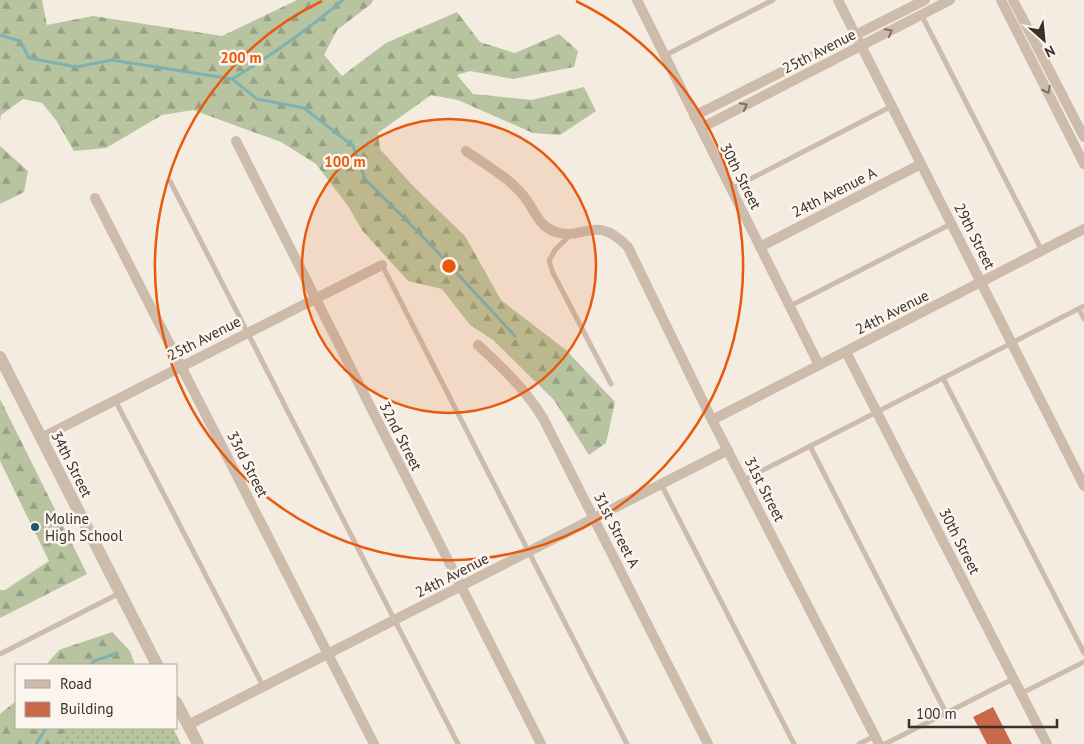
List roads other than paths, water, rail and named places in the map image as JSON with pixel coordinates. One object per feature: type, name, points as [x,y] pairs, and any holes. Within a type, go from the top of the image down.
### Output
[{"type":"street","name":"30th Street","points":[[637,0],[818,365]]},
{"type":"street","name":"29th Street","points":[[838,0],[1084,486]]},
{"type":"street","name":"25th Avenue","points":[[701,128],[950,0]]},
{"type":"street","points":[[1001,0],[1084,164]]},
{"type":"street","points":[[1013,0],[1084,137]]},
{"type":"street","name":"25th Avenue","points":[[694,116],[918,2]]},
{"type":"street","name":"32nd Street","points":[[236,141],[461,588],[542,744]]},
{"type":"street","points":[[466,151],[518,188],[541,222],[553,231],[574,232]]},
{"type":"street","name":"24th Avenue A","points":[[760,247],[921,164]]},
{"type":"street","name":"33rd Street","points":[[94,198],[182,366],[374,744]]},
{"type":"street","name":"31st Street","points":[[574,232],[606,230],[616,234],[628,247],[712,420],[877,740]]},
{"type":"street","name":"24th Avenue","points":[[712,420],[1084,230]]},
{"type":"street","name":"25th Avenue","points":[[40,438],[382,266]]},
{"type":"street","name":"31st Street A","points":[[478,345],[504,368],[531,398],[595,518],[708,744]]},
{"type":"street","name":"30th Street","points":[[846,352],[1047,744]]},
{"type":"street","name":"34th Street","points":[[0,357],[157,664]]},
{"type":"street","name":"24th Avenue","points":[[188,725],[461,588],[728,450]]},
{"type":"street","points":[[178,706],[198,744]]},
{"type":"lane","points":[[664,56],[773,0]]},
{"type":"lane","points":[[918,2],[921,15],[1042,252]]},
{"type":"lane","points":[[731,189],[892,106]]},
{"type":"lane","points":[[170,180],[458,744]]},
{"type":"lane","points":[[790,306],[952,224]]},
{"type":"lane","points":[[574,232],[555,250],[549,262],[611,384]]},
{"type":"lane","points":[[382,266],[627,744]]},
{"type":"lane","points":[[744,480],[876,411],[1082,308],[1084,319]]},
{"type":"lane","points":[[943,378],[1084,653]]},
{"type":"lane","points":[[114,400],[263,686]]},
{"type":"lane","points":[[810,446],[946,713]]},
{"type":"lane","points":[[661,484],[794,744]]},
{"type":"lane","points":[[0,654],[120,593]]},
{"type":"lane","points":[[1020,694],[1084,662]]},
{"type":"lane","points":[[885,744],[1013,679]]},
{"type":"lane","points":[[859,744],[877,740]]},
{"type":"waterway","points":[[232,79],[289,42],[343,0]]},
{"type":"waterway","points":[[0,35],[20,41],[29,58],[76,67],[112,60],[232,79],[257,99],[304,108],[353,146],[365,179],[428,242],[515,336]]},
{"type":"waterway","points":[[92,664],[94,661],[117,653]]},
{"type":"waterway","points":[[36,744],[45,729]]},
{"type":"place","name":"Moline High School","points":[[35,527]]}]
